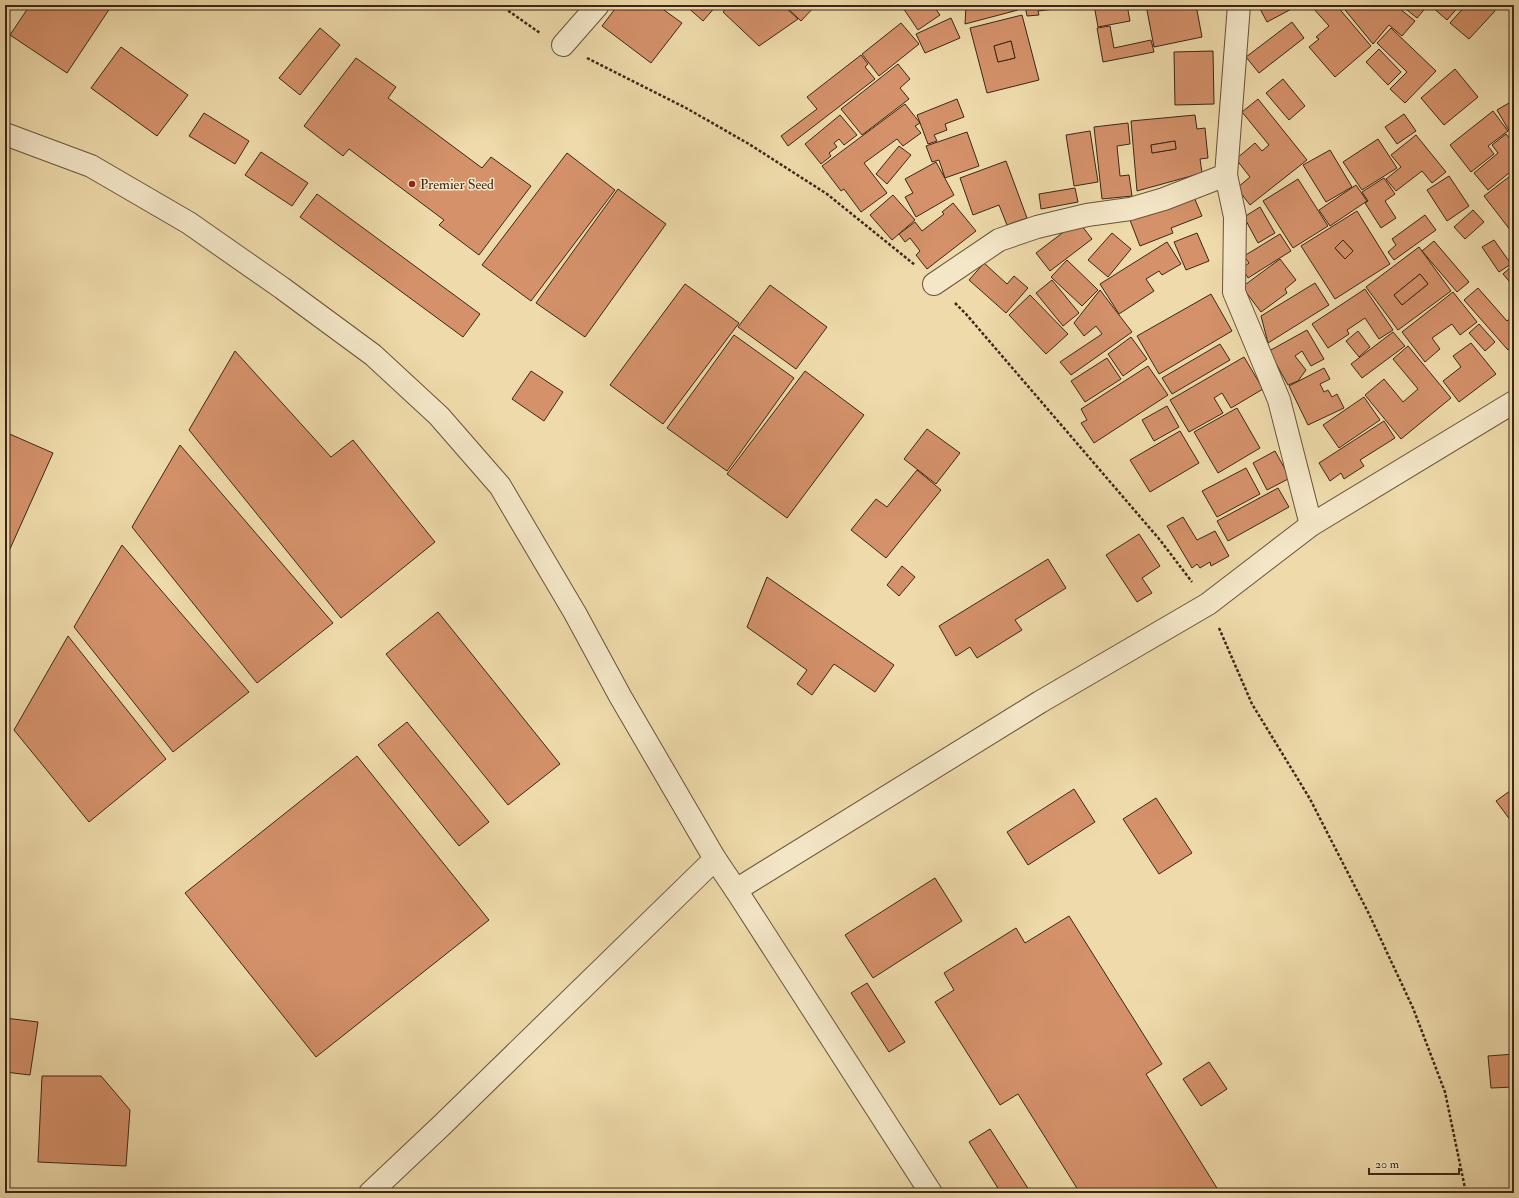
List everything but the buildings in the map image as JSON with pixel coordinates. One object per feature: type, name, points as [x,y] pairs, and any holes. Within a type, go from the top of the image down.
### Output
[{"type":"street","points":[[563,45],[598,5]]},
{"type":"street","points":[[1239,5],[1226,175],[1235,217],[1234,292],[1279,400],[1311,525]]},
{"type":"street","points":[[5,134],[91,166],[189,223],[282,288],[372,355],[439,416],[500,486],[575,613],[620,696],[715,858],[931,1193]]},
{"type":"street","points":[[934,284],[999,240],[1037,227],[1087,215],[1130,209],[1164,199],[1226,175]]},
{"type":"street","points":[[736,890],[1040,702],[1208,604],[1311,525],[1514,402]]},
{"type":"street","points":[[370,1193],[441,1126],[715,858]]},
{"type":"path","points":[[500,5],[543,35],[686,108],[749,144],[827,194],[906,257],[966,314],[1160,540],[1208,604],[1252,704],[1310,799],[1369,914],[1413,1008],[1445,1092],[1466,1193]]},
{"type":"place","name":"Premier Seed","points":[[412,184]]}]
